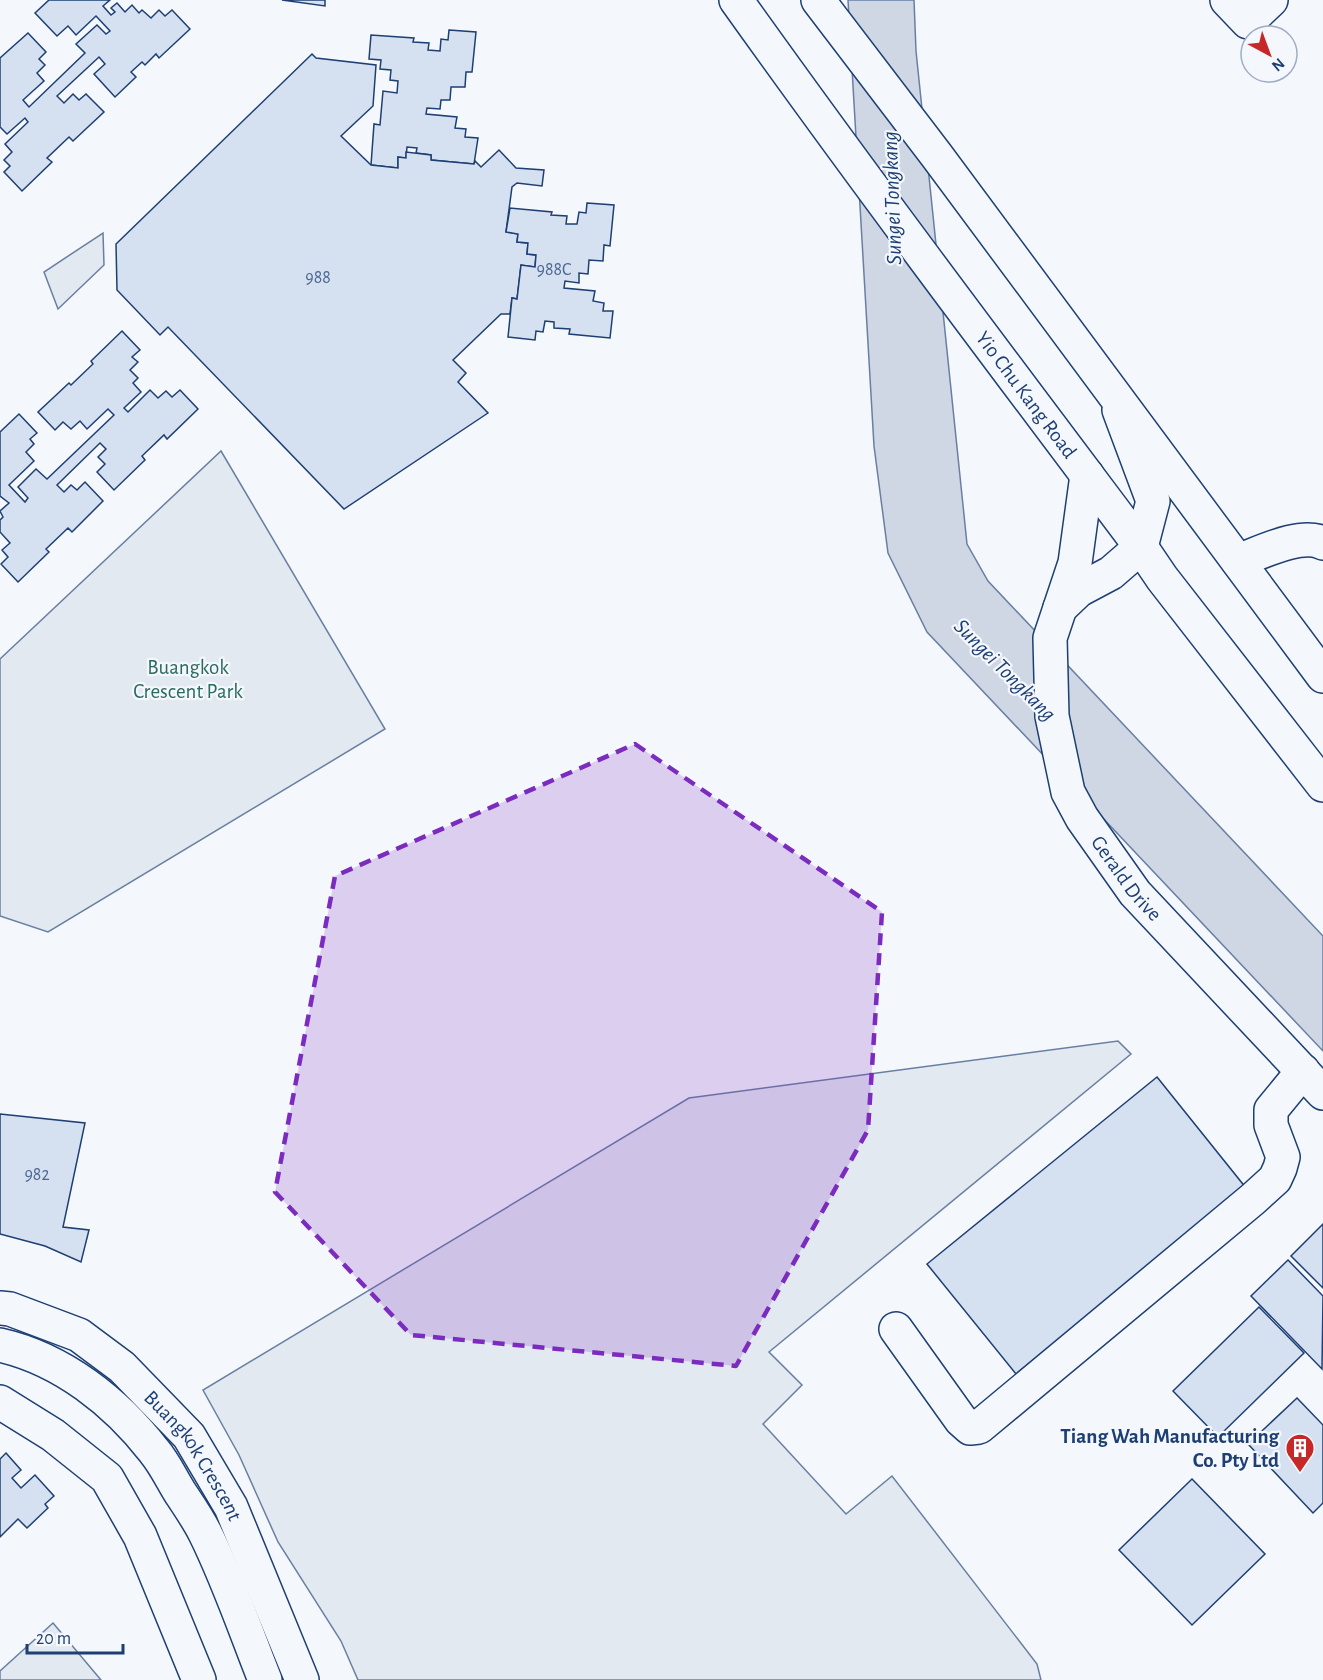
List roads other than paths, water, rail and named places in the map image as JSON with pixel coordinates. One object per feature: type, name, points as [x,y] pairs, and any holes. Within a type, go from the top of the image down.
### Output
[{"type":"street","name":"Yio Chu Kang Road","points":[[736,0],[837,142],[1162,578],[1323,785]]},
{"type":"street","points":[[824,8],[937,156],[1323,676]]},
{"type":"street","points":[[1055,623],[1079,590],[1111,573],[1141,547],[1154,501],[1110,389]]},
{"type":"street","name":"Gerald Drive","points":[[1087,475],[1076,563],[1055,623],[1052,716],[1068,792],[1082,818],[1135,893],[1313,1082]]},
{"type":"street","points":[[1238,561],[1291,542],[1310,539],[1323,543]]},
{"type":"street","points":[[896,1329],[961,1420],[970,1428],[979,1427],[1275,1179],[1282,1157],[1271,1125],[1271,1110],[1313,1082]]},
{"type":"street","name":"Buangkok Crescent","points":[[0,1308],[79,1335],[122,1367],[189,1436],[231,1507],[302,1680]]},
{"type":"street","name":"Buangkok Crescent","points":[[0,1345],[19,1349],[43,1360],[94,1390],[130,1424],[155,1452],[204,1532],[265,1680]]},
{"type":"street","points":[[0,1402],[53,1435],[107,1478],[140,1536],[199,1680]]},
{"type":"water","name":"Sungei Tongkang","points":[[848,0],[914,0],[916,51],[967,544],[988,581],[1323,936],[1323,1051],[927,632],[888,553],[874,446]]},
{"type":"place","name":"Tiang Wah Manufacturing Co. Pty Ltd","points":[[1300,1474]]},
{"type":"park label","name":"Buangkok Crescent Park","points":[[188,679]]}]
